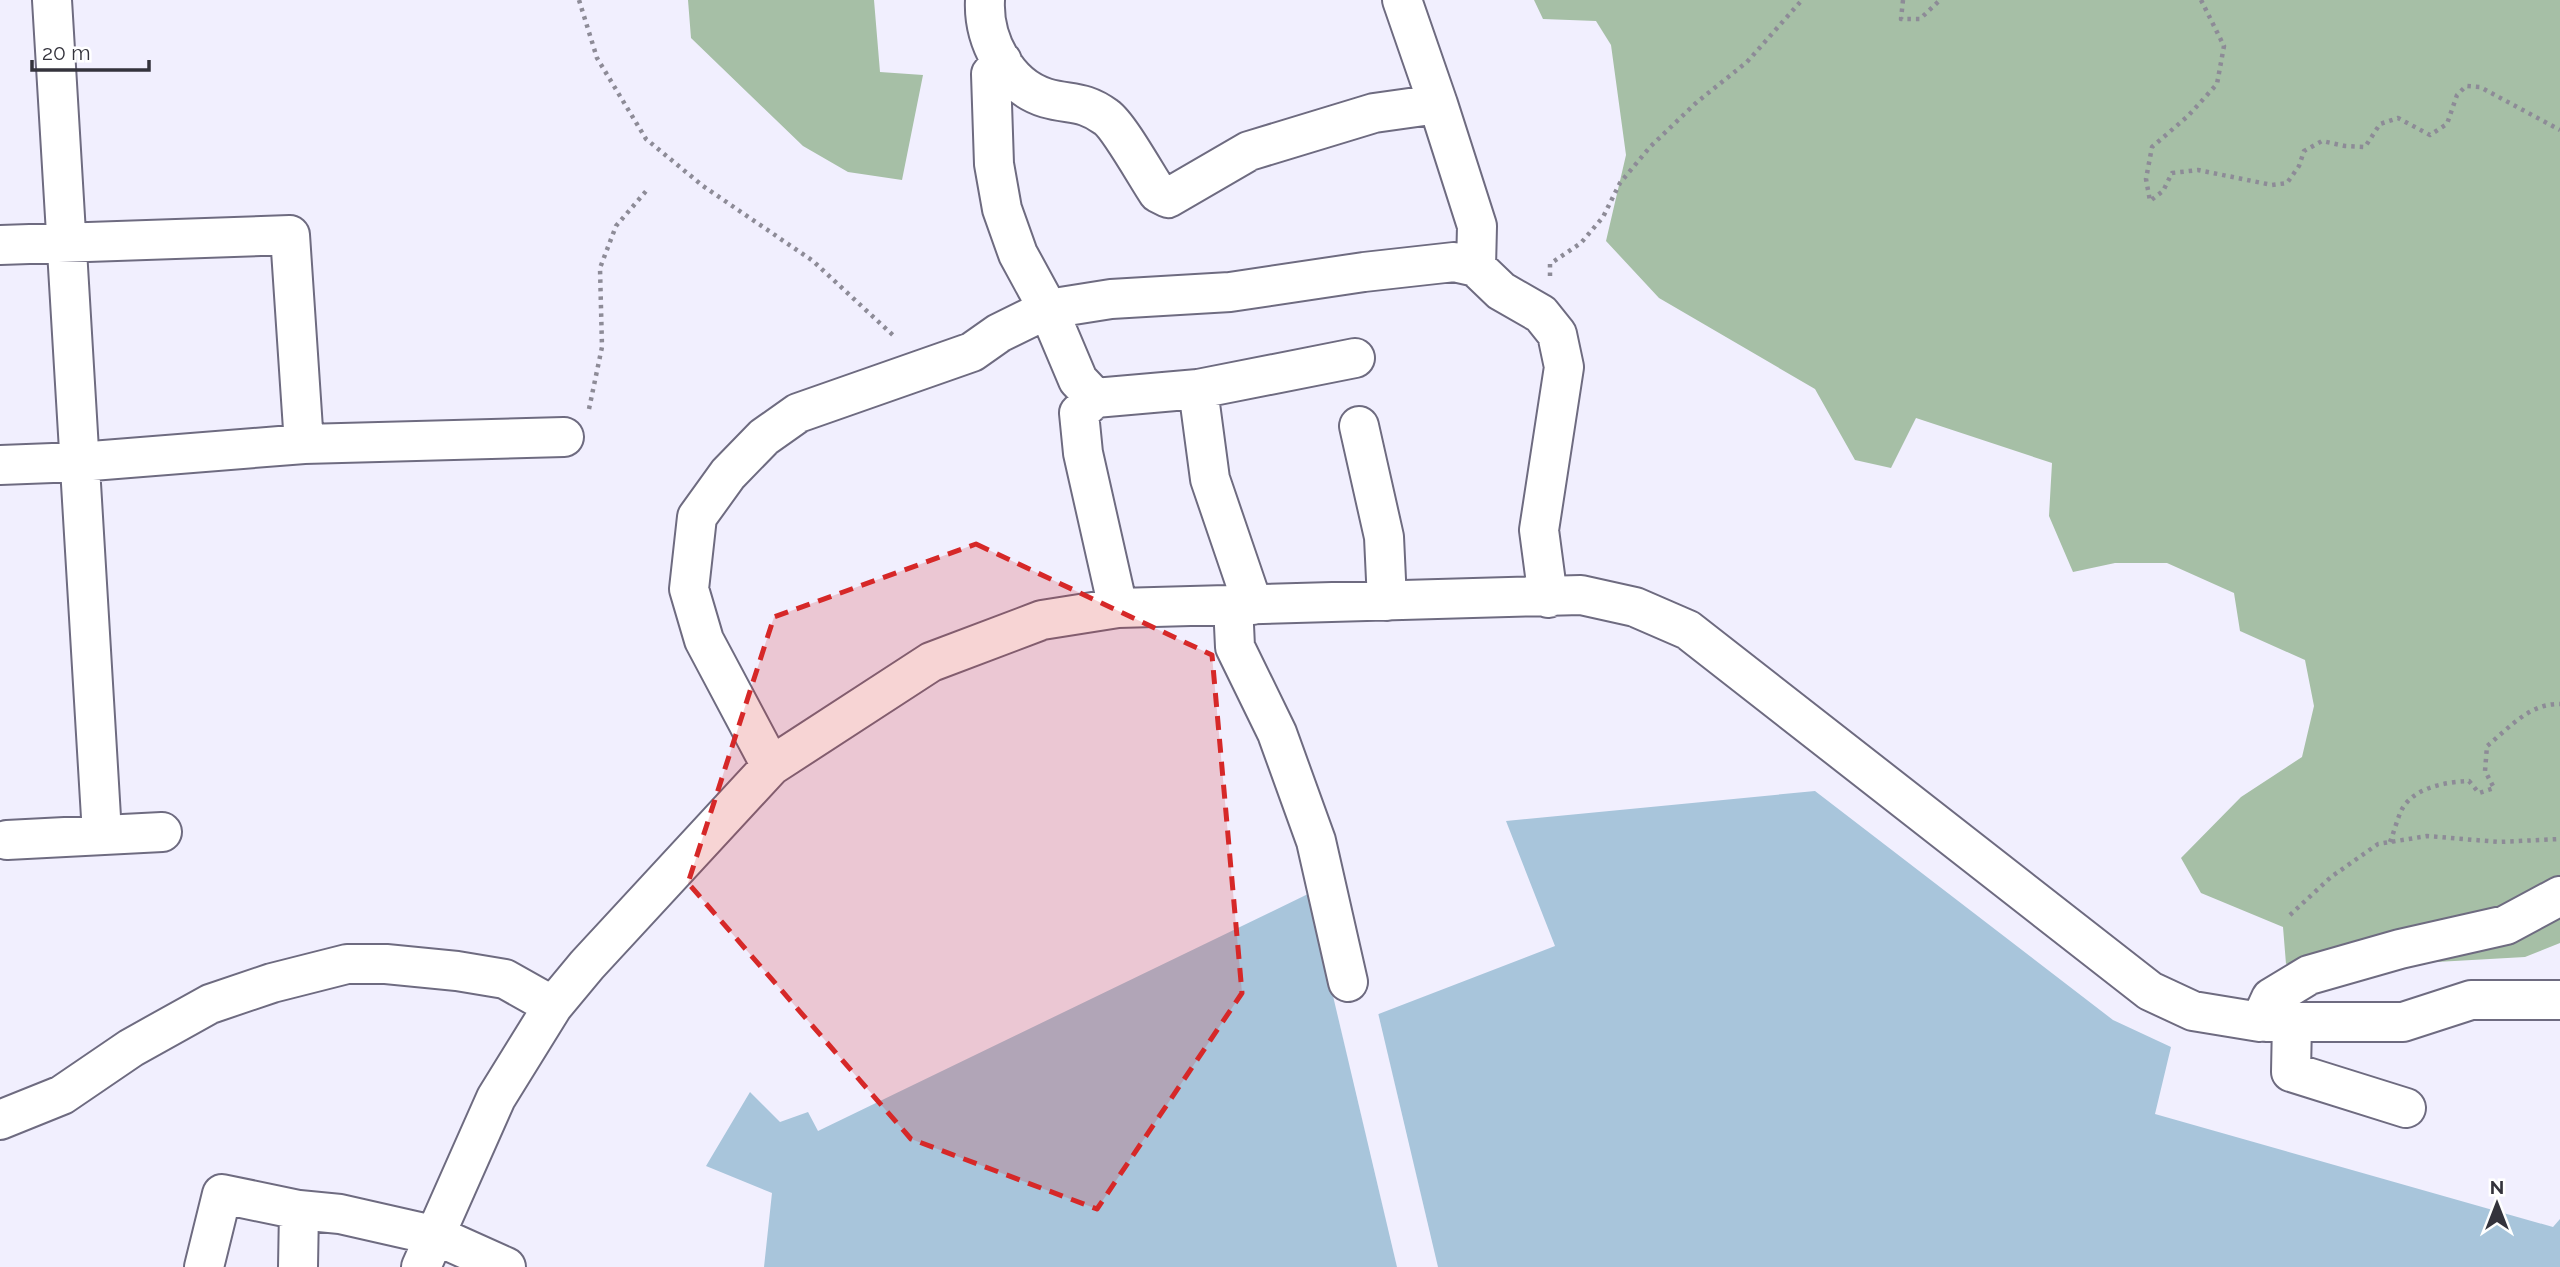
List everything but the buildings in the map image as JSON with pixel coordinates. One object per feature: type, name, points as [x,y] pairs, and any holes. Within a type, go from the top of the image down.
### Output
[{"type":"street","points":[[52,0],[102,834]]},
{"type":"street","points":[[985,0],[984,17],[993,47],[1016,82],[1045,98],[1082,103],[1108,118],[1157,193],[1168,198],[1249,151],[1374,113],[1437,104]]},
{"type":"street","points":[[1402,0],[1477,226],[1476,267]]},
{"type":"street","points":[[1002,61],[991,74],[994,164],[1002,209],[1018,254],[1048,309],[1078,380],[1094,398]]},
{"type":"street","points":[[0,245],[290,235],[304,444]]},
{"type":"street","points":[[771,766],[709,652],[700,628],[689,589],[697,517],[728,474],[764,437],[798,413],[972,352],[999,333],[1048,309],[1111,299],[1230,292],[1454,262],[1476,267],[1500,291],[1541,314],[1556,334],[1563,367],[1539,530],[1548,598]]},
{"type":"street","points":[[1118,608],[1083,453],[1079,413],[1094,398],[1198,389],[1355,358]]},
{"type":"street","points":[[1198,389],[1210,479],[1243,605],[1234,647],[1277,733],[1316,841],[1348,982]]},
{"type":"street","points":[[1359,426],[1384,537],[1387,601]]},
{"type":"street","points":[[0,465],[79,462],[304,444],[564,437]]},
{"type":"street","points":[[429,1251],[496,1098],[553,1006],[587,965],[771,766],[931,662],[1042,620],[1118,608],[1581,595],[1635,607],[1688,630],[2150,991],[2193,1011],[2276,1022],[2403,1022],[2471,1000],[2560,1000]]},
{"type":"street","points":[[7,840],[163,832]]},
{"type":"street","points":[[2406,1108],[2291,1072],[2271,998],[2309,975],[2400,949],[2506,925],[2560,896]]},
{"type":"street","points":[[1,1123],[62,1096],[131,1048],[210,1004],[272,983],[347,964],[387,964],[505,979],[553,1006]]},
{"type":"street","points":[[204,1267],[222,1194],[299,1210],[340,1214],[429,1251],[506,1267]]},
{"type":"street","points":[[298,1267],[299,1210]]},
{"type":"path","points":[[579,0],[597,58],[646,139],[703,186],[813,261],[895,338],[909,337]]},
{"type":"path","points":[[1547,323],[1550,264],[1581,243],[1603,217],[1619,183],[1650,147],[1697,102],[1747,62],[1802,0]]},
{"type":"path","points":[[1903,0],[1900,19],[1920,19],[1940,0]]},
{"type":"path","points":[[2201,0],[2224,46],[2217,84],[2188,117],[2152,147],[2146,178],[2150,201],[2163,191],[2172,173],[2198,170],[2272,185],[2287,183],[2299,166],[2304,151],[2322,141],[2365,147],[2380,124],[2398,118],[2430,135],[2446,124],[2457,94],[2466,86],[2480,87],[2560,130]]},
{"type":"path","points":[[564,437],[579,428],[591,405],[602,347],[600,268],[616,226],[647,190]]},
{"type":"path","points":[[2390,842],[2402,808],[2423,791],[2447,782],[2469,781],[2479,793],[2494,788],[2485,772],[2487,746],[2525,714],[2548,704],[2560,704]]},
{"type":"path","points":[[2290,915],[2331,877],[2378,844],[2427,836],[2499,842],[2560,839]]},
{"type":"highlighted area","points":[[976,544],[1212,655],[1242,993],[1097,1209],[911,1139],[688,883],[774,617]]},
{"type":"green space","points":[[688,0],[874,0],[880,72],[923,75],[902,180],[848,172],[803,146],[691,38]]},
{"type":"green space","points":[[1534,0],[2560,0],[2560,943],[2525,957],[2401,964],[2330,951],[2286,964],[2283,927],[2201,893],[2181,858],[2241,797],[2302,757],[2314,706],[2305,660],[2240,631],[2234,593],[2167,563],[2115,563],[2073,572],[2049,516],[2052,463],[1916,418],[1891,468],[1855,460],[1815,389],[1659,298],[1606,241],[1626,155],[1611,45],[1596,21],[1543,19]]},
{"type":"water","points":[[1815,791],[2113,1020],[2171,1047],[2155,1114],[2553,1227],[2560,1219],[2560,1267],[764,1267],[772,1193],[706,1166],[750,1092],[780,1122],[808,1112],[818,1131],[1308,894],[1376,1015],[1555,946],[1506,821]]},
{"type":"pier","points":[[1346,877],[1438,1267],[1397,1267],[1308,890]]}]
